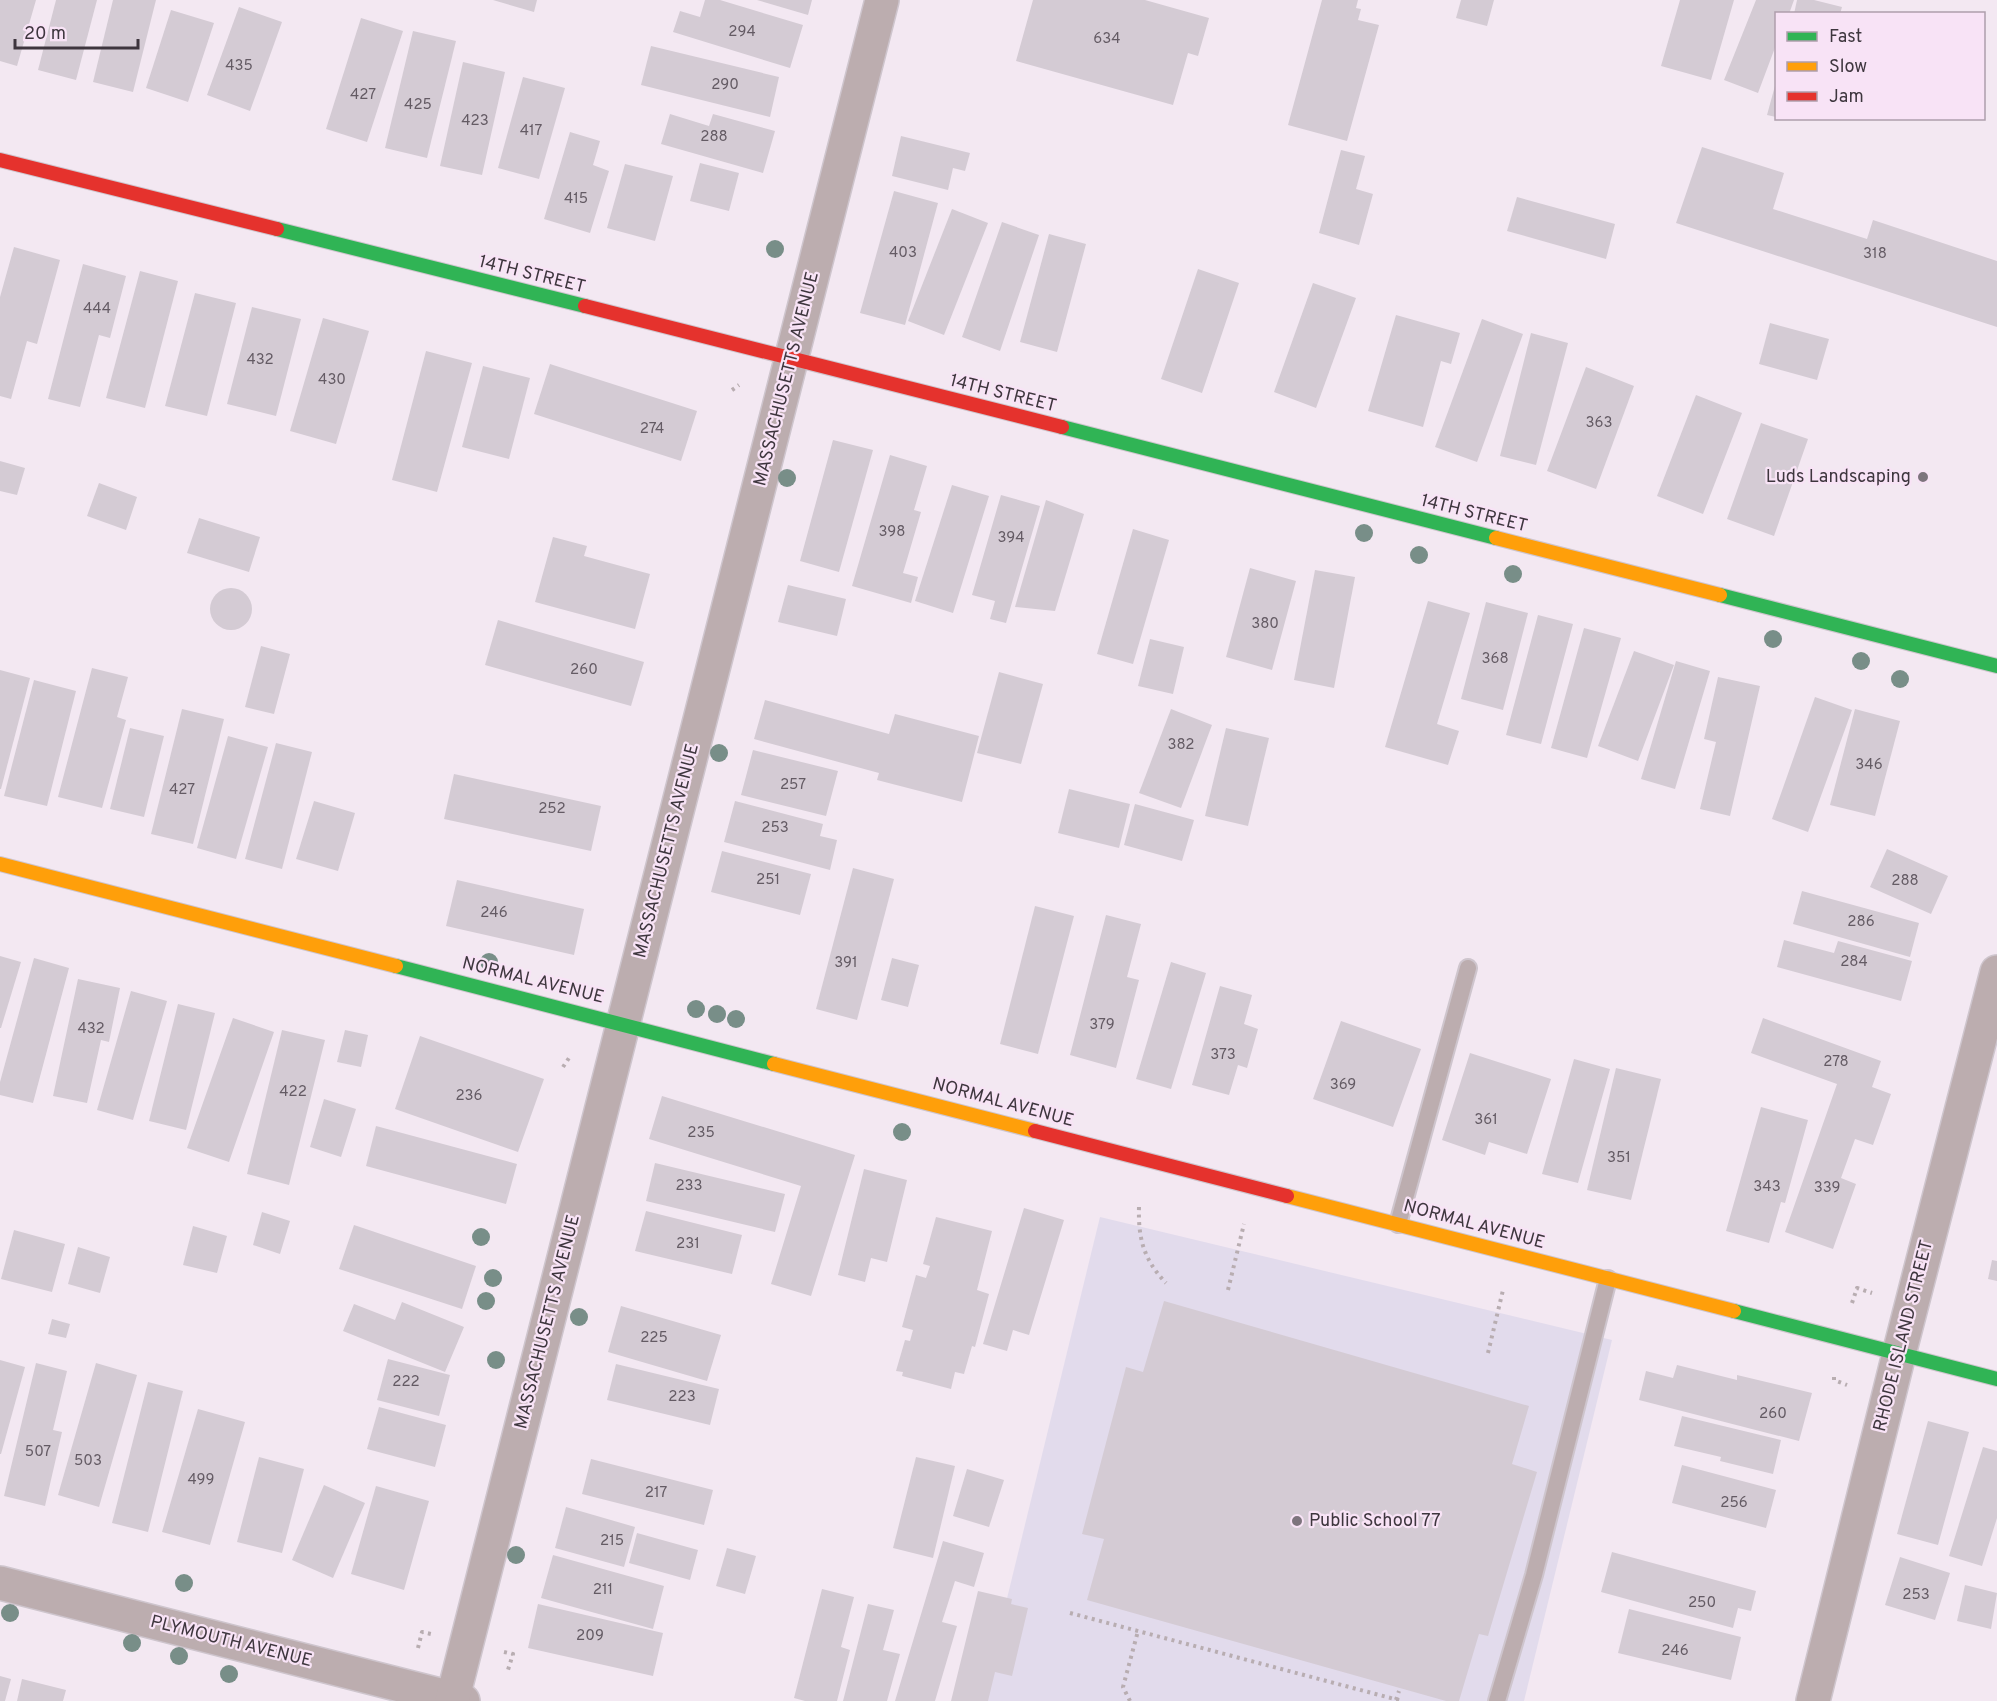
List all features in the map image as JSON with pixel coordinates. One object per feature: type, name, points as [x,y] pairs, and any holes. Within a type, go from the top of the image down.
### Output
[{"type":"street","name":"MASSACHUSETTS AVENUE","points":[[456,1700],[624,1023],[884,3]]},
{"type":"street","name":"14TH STREET","points":[[0,160],[792,358],[1997,666]]},
{"type":"street","name":"NORMAL AVENUE","points":[[0,864],[624,1023],[1997,1379]]},
{"type":"street","name":"RHODE ISLAND STREET","points":[[1813,1701],[1997,972]]},
{"type":"street","name":"PLYMOUTH AVENUE","points":[[0,1583],[456,1700]]},
{"type":"lane","points":[[1398,1224],[1467,968]]},
{"type":"lane","points":[[1497,1701],[1534,1575],[1608,1279]]},
{"type":"path","points":[[732,390],[739,385]]},
{"type":"path","points":[[563,1067],[571,1055]]},
{"type":"path","points":[[1138,1207],[1138,1233],[1144,1252],[1154,1270],[1166,1283]]},
{"type":"path","points":[[1228,1290],[1246,1217]]},
{"type":"path","points":[[1488,1353],[1504,1284]]},
{"type":"path","points":[[1850,1310],[1857,1288],[1872,1293]]},
{"type":"path","points":[[1834,1380],[1847,1385]]},
{"type":"path","points":[[1070,1613],[1398,1701],[1399,1691]]},
{"type":"path","points":[[1130,1701],[1123,1687],[1138,1631]]},
{"type":"path","points":[[418,1648],[422,1632]]},
{"type":"path","points":[[507,1673],[513,1654]]},
{"type":"shaded area","name":"Public School 77","points":[[1100,1217],[1612,1340],[1524,1701],[982,1701]]},
{"type":"building","points":[[0,0],[36,0],[17,66],[0,61]]},
{"type":"building","points":[[56,0],[97,0],[76,80],[38,70]]},
{"type":"building","points":[[113,0],[156,0],[133,92],[93,82]]},
{"type":"building","points":[[493,0],[537,0],[534,12]]},
{"type":"building","points":[[705,0],[720,0],[803,25],[790,68],[673,32],[680,11],[700,17]]},
{"type":"building","points":[[757,0],[812,0],[808,15]]},
{"type":"building","points":[[1033,0],[1145,0],[1209,18],[1198,56],[1188,53],[1173,105],[1016,61]]},
{"type":"building","points":[[1322,0],[1358,0],[1356,8],[1361,9],[1358,20],[1379,25],[1347,141],[1288,125]]},
{"type":"building","points":[[1461,0],[1494,0],[1487,26],[1456,18]]},
{"type":"building","points":[[1680,0],[1734,0],[1711,80],[1661,66]]},
{"type":"building","points":[[1756,0],[1794,0],[1790,12],[1775,12],[1775,48],[1758,93],[1724,80]]},
{"type":"building","points":[[1797,0],[1814,0],[1842,7],[1841,12],[1794,12]]},
{"type":"building","points":[[239,7],[282,22],[250,111],[207,95]]},
{"type":"building","points":[[171,10],[214,23],[188,102],[146,88]]},
{"type":"building","points":[[361,18],[403,31],[367,142],[326,129]]},
{"type":"building","points":[[413,31],[456,41],[427,158],[385,148]]},
{"type":"building","points":[[651,46],[779,77],[770,117],[641,85]]},
{"type":"building","points":[[463,62],[505,72],[482,175],[440,166]]},
{"type":"building","points":[[523,77],[565,88],[539,179],[498,168]]},
{"type":"building","points":[[1775,86],[1775,117],[1767,115]]},
{"type":"building","points":[[670,114],[709,126],[713,114],[775,131],[763,173],[661,144]]},
{"type":"building","points":[[570,132],[600,141],[593,165],[609,171],[590,233],[544,219]]},
{"type":"building","points":[[901,136],[970,153],[965,171],[953,168],[948,190],[892,176]]},
{"type":"building","points":[[1702,147],[1784,173],[1773,209],[1867,239],[1873,220],[1997,261],[1997,327],[1676,223]]},
{"type":"building","points":[[1341,150],[1365,156],[1356,189],[1373,194],[1359,245],[1319,233]]},
{"type":"building","points":[[700,163],[739,173],[729,211],[690,201]]},
{"type":"building","points":[[625,164],[673,176],[655,241],[607,228]]},
{"type":"building","points":[[894,191],[938,203],[905,325],[860,313]]},
{"type":"building","points":[[1517,197],[1615,224],[1606,259],[1507,231]]},
{"type":"building","points":[[952,209],[988,223],[944,335],[908,321]]},
{"type":"building","points":[[1002,222],[1039,235],[1000,351],[962,337]]},
{"type":"building","points":[[1049,234],[1086,244],[1057,352],[1020,342]]},
{"type":"building","points":[[14,247],[60,260],[37,344],[27,341],[11,399],[0,396],[0,297]]},
{"type":"building","points":[[83,264],[126,276],[110,338],[99,335],[80,407],[48,399]]},
{"type":"building","points":[[1198,269],[1239,283],[1202,393],[1161,379]]},
{"type":"building","points":[[140,271],[178,281],[145,408],[106,398]]},
{"type":"building","points":[[1313,283],[1356,298],[1316,408],[1274,392]]},
{"type":"building","points":[[195,293],[236,303],[207,416],[165,406]]},
{"type":"building","points":[[252,307],[301,319],[276,416],[227,404]]},
{"type":"building","points":[[1396,315],[1460,333],[1451,364],[1441,361],[1423,427],[1368,411]]},
{"type":"building","points":[[323,318],[369,331],[336,444],[290,431]]},
{"type":"building","points":[[1482,319],[1523,334],[1477,462],[1435,447]]},
{"type":"building","points":[[1770,323],[1829,339],[1817,380],[1759,364]]},
{"type":"building","points":[[1531,333],[1568,343],[1536,465],[1500,456]]},
{"type":"building","points":[[426,351],[472,363],[437,492],[392,480]]},
{"type":"building","points":[[550,364],[697,411],[681,461],[534,414]]},
{"type":"building","points":[[483,366],[530,378],[509,459],[462,447]]},
{"type":"building","points":[[1586,367],[1634,386],[1596,489],[1547,471]]},
{"type":"building","points":[[1696,395],[1742,413],[1703,514],[1657,496]]},
{"type":"building","points":[[1761,423],[1808,439],[1774,536],[1727,519]]},
{"type":"building","points":[[833,440],[873,450],[839,572],[800,561]]},
{"type":"building","points":[[890,455],[927,466],[914,510],[921,512],[903,573],[918,577],[911,603],[852,586]]},
{"type":"building","points":[[0,461],[25,468],[17,495],[0,491]]},
{"type":"building","points":[[99,483],[137,497],[126,530],[87,516]]},
{"type":"building","points":[[952,485],[989,496],[953,613],[915,601]]},
{"type":"building","points":[[1001,495],[1040,506],[1006,623],[990,619],[995,601],[972,595]]},
{"type":"building","points":[[1046,500],[1084,514],[1055,611],[1015,607]]},
{"type":"building","points":[[199,518],[260,537],[249,572],[187,553]]},
{"type":"building","points":[[1133,529],[1169,540],[1133,664],[1097,654]]},
{"type":"building","points":[[553,537],[587,546],[584,556],[650,574],[635,629],[535,602]]},
{"type":"building","points":[[1250,568],[1296,581],[1272,670],[1226,657]]},
{"type":"building","points":[[1315,570],[1355,577],[1334,688],[1294,680]]},
{"type":"building","points":[[788,585],[846,599],[837,636],[778,622]]},
{"type":"building","points":[[231,588],[246,594],[252,609],[246,624],[231,630],[216,624],[210,609],[216,594]]},
{"type":"building","points":[[1428,601],[1470,613],[1437,724],[1459,731],[1448,765],[1385,747]]},
{"type":"building","points":[[1486,602],[1528,613],[1503,710],[1461,699]]},
{"type":"building","points":[[1538,615],[1573,624],[1541,744],[1506,735]]},
{"type":"building","points":[[498,620],[644,662],[631,706],[485,665]]},
{"type":"building","points":[[1584,628],[1621,638],[1587,758],[1551,748]]},
{"type":"building","points":[[1150,639],[1184,647],[1173,694],[1138,686]]},
{"type":"building","points":[[261,646],[290,654],[274,714],[245,707]]},
{"type":"building","points":[[1634,651],[1674,665],[1638,761],[1598,746]]},
{"type":"building","points":[[1676,661],[1710,671],[1675,789],[1641,779]]},
{"type":"building","points":[[92,668],[128,677],[117,717],[126,720],[102,808],[58,797]]},
{"type":"building","points":[[0,670],[30,678],[1,789],[0,789]]},
{"type":"building","points":[[999,672],[1043,684],[1021,764],[977,753]]},
{"type":"building","points":[[1718,677],[1760,686],[1730,816],[1700,809],[1716,742],[1704,739]]},
{"type":"building","points":[[34,680],[76,691],[47,806],[4,796]]},
{"type":"building","points":[[1815,697],[1852,710],[1808,832],[1772,819]]},
{"type":"building","points":[[765,700],[889,734],[895,714],[979,736],[962,802],[877,780],[879,773],[754,739]]},
{"type":"building","points":[[182,709],[224,719],[193,844],[151,834]]},
{"type":"building","points":[[1171,709],[1212,725],[1181,808],[1139,793]]},
{"type":"building","points":[[1855,709],[1900,721],[1875,816],[1830,805]]},
{"type":"building","points":[[130,728],[164,736],[144,817],[110,809]]},
{"type":"building","points":[[1226,728],[1269,738],[1248,826],[1205,816]]},
{"type":"building","points":[[228,736],[268,747],[236,859],[197,848]]},
{"type":"building","points":[[276,743],[312,752],[282,869],[245,859]]},
{"type":"building","points":[[753,750],[838,771],[826,816],[741,795]]},
{"type":"building","points":[[454,774],[601,806],[591,851],[444,819]]},
{"type":"building","points":[[1069,789],[1130,804],[1119,848],[1058,833]]},
{"type":"building","points":[[314,801],[355,813],[338,871],[296,859]]},
{"type":"building","points":[[735,801],[823,824],[820,836],[837,840],[830,870],[724,842]]},
{"type":"building","points":[[1135,804],[1194,820],[1182,861],[1124,845]]},
{"type":"building","points":[[1887,849],[1948,876],[1931,914],[1870,887]]},
{"type":"building","points":[[722,851],[811,874],[800,915],[711,892]]},
{"type":"building","points":[[853,868],[894,879],[857,1020],[816,1009]]},
{"type":"building","points":[[457,880],[584,909],[574,955],[446,926]]},
{"type":"building","points":[[1802,891],[1919,923],[1910,957],[1793,924]]},
{"type":"building","points":[[1035,906],[1074,916],[1038,1054],[1000,1044]]},
{"type":"building","points":[[1106,915],[1141,924],[1127,977],[1139,980],[1116,1068],[1070,1055]]},
{"type":"building","points":[[1784,940],[1834,953],[1838,941],[1912,961],[1901,1001],[1777,967]]},
{"type":"building","points":[[0,956],[21,962],[1,1028],[0,1028]]},
{"type":"building","points":[[34,958],[69,968],[33,1103],[0,1095],[0,1082]]},
{"type":"building","points":[[892,958],[919,965],[908,1007],[881,1000]]},
{"type":"building","points":[[1171,962],[1206,973],[1171,1089],[1136,1079]]},
{"type":"building","points":[[78,979],[120,988],[109,1042],[101,1040],[87,1103],[53,1096]]},
{"type":"building","points":[[1220,986],[1252,995],[1244,1024],[1258,1029],[1247,1068],[1238,1065],[1229,1095],[1192,1085]]},
{"type":"building","points":[[131,991],[167,1001],[133,1120],[97,1110]]},
{"type":"building","points":[[178,1004],[215,1013],[186,1130],[149,1121]]},
{"type":"building","points":[[233,1018],[274,1032],[229,1162],[187,1148]]},
{"type":"building","points":[[1763,1018],[1881,1061],[1872,1087],[1891,1094],[1873,1145],[1855,1139],[1841,1178],[1856,1184],[1833,1249],[1785,1232],[1837,1084],[1751,1053]]},
{"type":"building","points":[[1341,1021],[1421,1049],[1393,1127],[1313,1099]]},
{"type":"building","points":[[282,1030],[325,1040],[289,1185],[247,1174]]},
{"type":"building","points":[[345,1030],[368,1035],[361,1067],[337,1062]]},
{"type":"building","points":[[420,1036],[544,1079],[518,1152],[395,1109]]},
{"type":"building","points":[[1470,1053],[1551,1079],[1527,1154],[1489,1142],[1485,1155],[1442,1140]]},
{"type":"building","points":[[1574,1059],[1610,1069],[1578,1183],[1542,1174]]},
{"type":"building","points":[[1616,1068],[1661,1079],[1631,1200],[1587,1190]]},
{"type":"building","points":[[662,1096],[855,1155],[811,1296],[771,1284],[801,1186],[649,1139]]},
{"type":"building","points":[[324,1099],[356,1109],[341,1157],[310,1147]]},
{"type":"building","points":[[1761,1107],[1808,1120],[1785,1203],[1781,1202],[1769,1243],[1726,1231]]},
{"type":"building","points":[[376,1126],[517,1164],[506,1204],[366,1166]]},
{"type":"building","points":[[655,1163],[785,1194],[775,1232],[646,1201]]},
{"type":"building","points":[[864,1169],[907,1180],[887,1262],[871,1258],[865,1282],[838,1275]]},
{"type":"building","points":[[1024,1208],[1064,1220],[1029,1335],[1013,1330],[1007,1351],[983,1344]]},
{"type":"building","points":[[646,1211],[742,1235],[732,1274],[635,1251]]},
{"type":"building","points":[[262,1212],[290,1221],[280,1254],[253,1245]]},
{"type":"building","points":[[936,1217],[992,1231],[977,1290],[989,1294],[975,1347],[972,1346],[964,1374],[955,1372],[951,1389],[902,1376],[903,1372],[896,1371],[905,1340],[910,1341],[913,1330],[902,1327],[916,1275],[926,1278],[930,1266],[923,1264]]},
{"type":"building","points":[[354,1225],[476,1266],[462,1309],[339,1269]]},
{"type":"building","points":[[193,1226],[227,1236],[217,1273],[183,1265]]},
{"type":"building","points":[[14,1230],[65,1244],[52,1292],[1,1279]]},
{"type":"building","points":[[78,1247],[110,1257],[100,1293],[68,1284]]},
{"type":"building","points":[[1992,1260],[1997,1261],[1997,1281],[1988,1279]]},
{"type":"building","points":[[1164,1301],[1529,1406],[1512,1464],[1537,1472],[1488,1636],[1479,1634],[1459,1701],[1446,1701],[1087,1600],[1104,1539],[1082,1534],[1126,1367],[1143,1372]]},
{"type":"building","points":[[402,1302],[464,1327],[445,1372],[343,1331],[354,1304],[395,1320]]},
{"type":"building","points":[[621,1306],[721,1335],[707,1381],[608,1352]]},
{"type":"building","points":[[52,1319],[70,1324],[66,1338],[48,1334]]},
{"type":"building","points":[[388,1359],[450,1375],[439,1416],[377,1400]]},
{"type":"building","points":[[0,1360],[25,1367],[1,1454],[0,1454]]},
{"type":"building","points":[[36,1363],[67,1371],[53,1430],[62,1432],[45,1506],[4,1496]]},
{"type":"building","points":[[96,1363],[137,1375],[99,1507],[58,1495]]},
{"type":"building","points":[[616,1364],[719,1389],[710,1425],[607,1400]]},
{"type":"building","points":[[1677,1365],[1737,1380],[1737,1375],[1812,1393],[1799,1441],[1639,1400],[1646,1371],[1673,1378]]},
{"type":"building","points":[[148,1382],[183,1391],[148,1532],[112,1523]]},
{"type":"building","points":[[379,1407],[446,1425],[435,1467],[367,1449]]},
{"type":"building","points":[[198,1409],[245,1422],[210,1545],[162,1532]]},
{"type":"building","points":[[1682,1416],[1781,1440],[1773,1474],[1720,1461],[1721,1457],[1674,1446]]},
{"type":"building","points":[[1928,1421],[1969,1432],[1938,1545],[1897,1534]]},
{"type":"building","points":[[1983,1447],[1997,1451],[1997,1518],[1982,1566],[1949,1556]]},
{"type":"building","points":[[259,1457],[304,1469],[282,1553],[237,1542]]},
{"type":"building","points":[[916,1457],[955,1466],[933,1558],[893,1548]]},
{"type":"building","points":[[591,1459],[713,1490],[704,1525],[582,1494]]},
{"type":"building","points":[[1682,1465],[1776,1490],[1766,1528],[1672,1503]]},
{"type":"building","points":[[967,1469],[1004,1480],[989,1527],[953,1516]]},
{"type":"building","points":[[324,1485],[365,1503],[333,1578],[292,1560]]},
{"type":"building","points":[[376,1486],[429,1501],[404,1590],[351,1574]]},
{"type":"building","points":[[566,1507],[635,1527],[624,1567],[555,1548]]},
{"type":"building","points":[[637,1533],[698,1550],[690,1580],[629,1563]]},
{"type":"building","points":[[943,1541],[984,1553],[974,1587],[955,1581],[942,1622],[957,1626],[935,1701],[895,1701]]},
{"type":"building","points":[[727,1548],[756,1556],[745,1594],[716,1586]]},
{"type":"building","points":[[1612,1552],[1756,1591],[1751,1611],[1738,1608],[1733,1628],[1601,1592]]},
{"type":"building","points":[[553,1555],[664,1586],[653,1629],[541,1598]]},
{"type":"building","points":[[1900,1557],[1950,1573],[1935,1620],[1885,1605]]},
{"type":"building","points":[[1965,1585],[1997,1593],[1991,1629],[1957,1621]]},
{"type":"building","points":[[822,1589],[854,1597],[841,1647],[850,1650],[837,1701],[805,1701],[794,1698]]},
{"type":"building","points":[[978,1591],[1012,1599],[1011,1604],[1028,1608],[1012,1676],[995,1672],[988,1701],[951,1701]]},
{"type":"building","points":[[538,1604],[663,1633],[653,1676],[528,1648]]},
{"type":"building","points":[[868,1604],[894,1610],[883,1650],[900,1654],[887,1701],[843,1701]]},
{"type":"building","points":[[1629,1609],[1741,1637],[1731,1680],[1618,1653]]},
{"type":"building","points":[[0,1676],[11,1679],[5,1701],[0,1701]]},
{"type":"building","points":[[22,1679],[66,1690],[63,1701],[17,1701]]},
{"type":"traffic: fast","points":[[277,229],[585,306]]},
{"type":"traffic: fast","points":[[1062,427],[1496,538]]},
{"type":"traffic: fast","points":[[1720,595],[1997,666]]},
{"type":"traffic: fast","points":[[396,966],[774,1064]]},
{"type":"traffic: fast","points":[[1734,1311],[1997,1379]]},
{"type":"traffic: slow","points":[[1496,538],[1720,595]]},
{"type":"traffic: slow","points":[[0,864],[396,966]]},
{"type":"traffic: slow","points":[[774,1064],[1035,1131]]},
{"type":"traffic: slow","points":[[1287,1196],[1734,1311]]},
{"type":"traffic: jam","points":[[0,160],[277,229]]},
{"type":"traffic: jam","points":[[585,306],[1062,427]]},
{"type":"traffic: jam","points":[[1035,1131],[1287,1196]]},
{"type":"place","name":"Luds Landscaping","points":[[1923,477]]},
{"type":"place","name":"Public School 77","points":[[1297,1521]]}]
